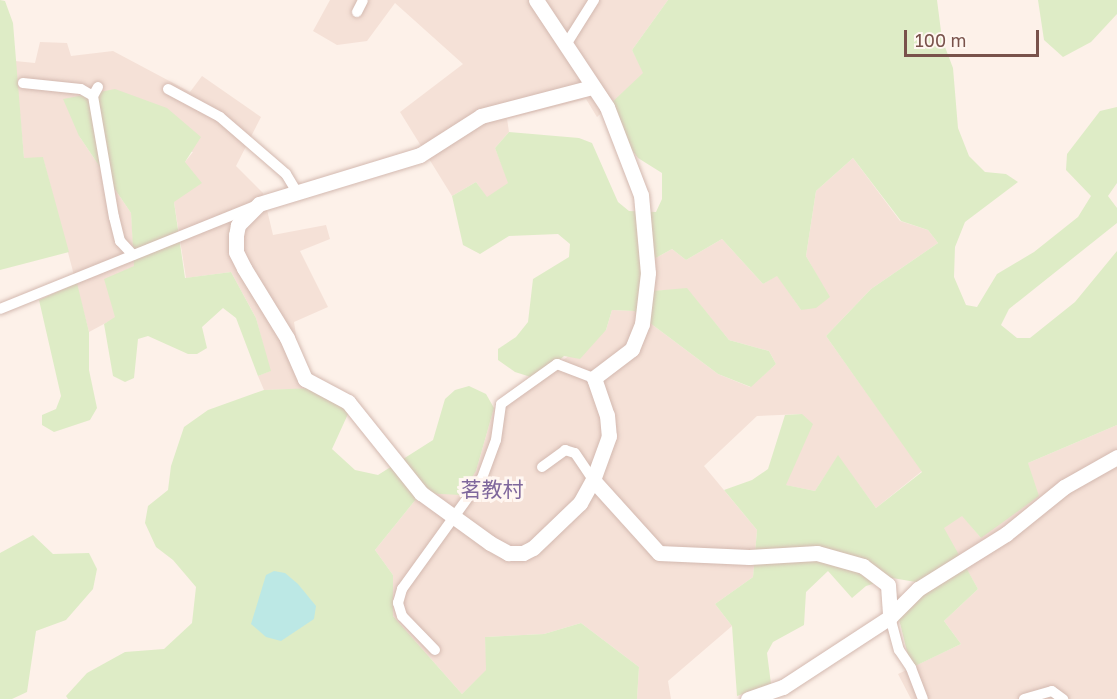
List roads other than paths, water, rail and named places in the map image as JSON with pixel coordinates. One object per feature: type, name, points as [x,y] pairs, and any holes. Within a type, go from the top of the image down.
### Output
[{"type":"street","points":[[357,12],[363,0]]},
{"type":"street","points":[[536,0],[567,43],[592,87],[607,107],[641,195],[648,273],[642,324],[632,350],[594,378]]},
{"type":"street","points":[[567,43],[594,0]]},
{"type":"street","points":[[23,83],[95,91],[114,217],[120,241],[133,255]]},
{"type":"street","points":[[0,309],[259,204],[420,155],[481,116],[592,87]]},
{"type":"street","points":[[168,89],[220,117],[286,174],[297,192]]},
{"type":"street","points":[[259,204],[238,225],[236,252],[287,338],[305,379],[348,402],[421,493],[457,516],[490,543],[508,553],[523,553],[564,522],[580,503],[593,480],[609,436],[607,415],[594,378],[557,364],[501,404],[496,440],[482,478],[457,516],[402,589],[398,603],[402,616],[435,650]]},
{"type":"street","points":[[542,467],[565,450],[575,453],[593,480],[653,548],[668,556],[817,554],[863,566],[888,585],[913,594]]},
{"type":"street","points":[[748,699],[783,687],[890,617],[913,594],[1006,534],[1064,487],[1117,457]]},
{"type":"street","points":[[888,585],[890,617],[899,650],[911,668],[923,699]]},
{"type":"street","points":[[1024,699],[1052,691],[1063,699]]},
{"type":"water","points":[[274,571],[285,573],[298,584],[316,606],[314,619],[281,641],[266,637],[251,624],[266,575]]},
{"type":"district","name":"茗教村","points":[[492,489]]}]
